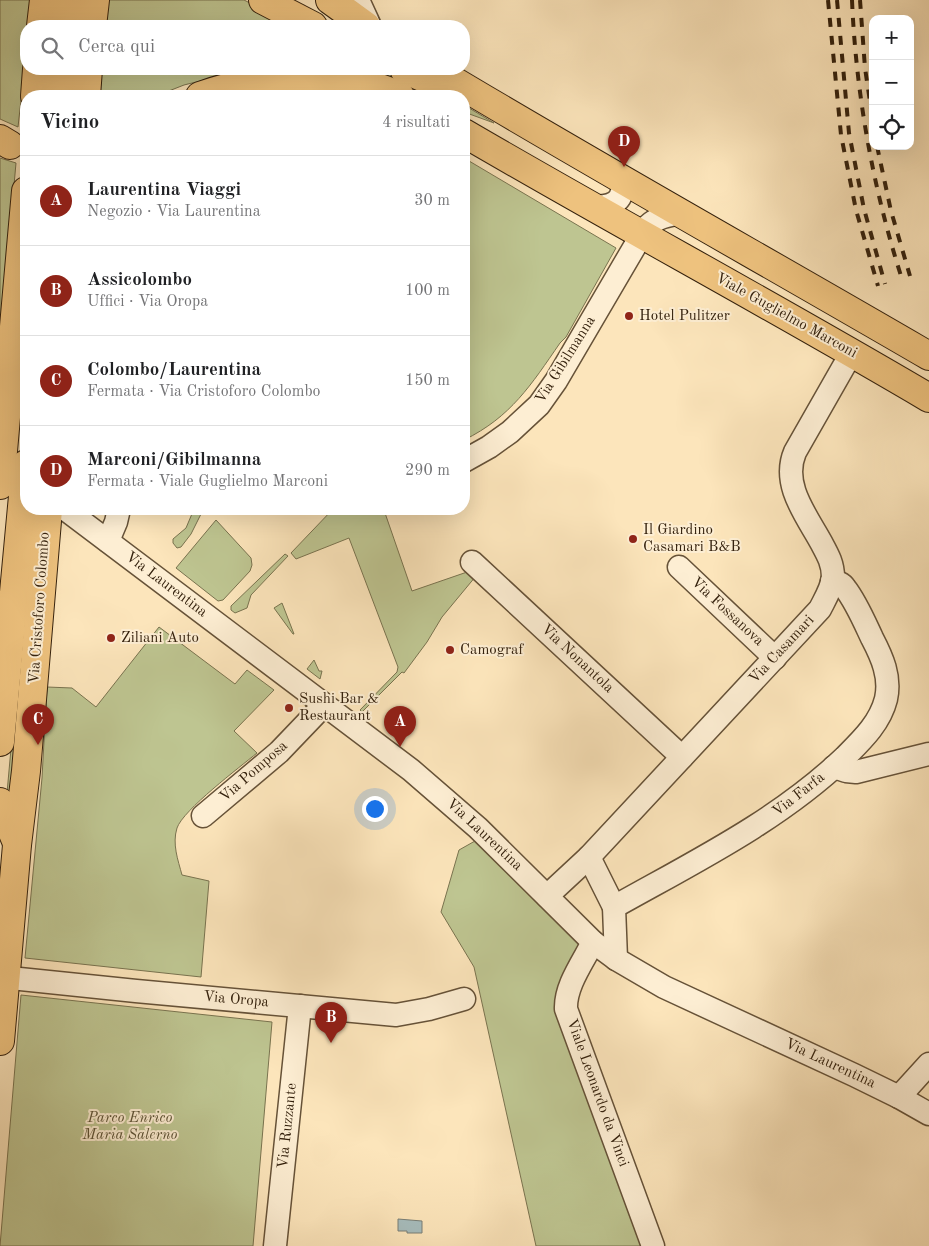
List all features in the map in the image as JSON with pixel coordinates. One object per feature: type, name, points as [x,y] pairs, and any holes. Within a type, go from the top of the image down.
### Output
[{"type":"main road","points":[[42,20],[44,0]]},
{"type":"main road","points":[[66,20],[68,0]]},
{"type":"main road","points":[[93,20],[95,0]]},
{"type":"main road","points":[[262,0],[301,20]]},
{"type":"main road","points":[[330,0],[358,20]]},
{"type":"main road","points":[[35,90],[37,75]]},
{"type":"main road","points":[[60,90],[61,75]]},
{"type":"main road","points":[[86,90],[88,75]]},
{"type":"main road","points":[[417,75],[461,90]]},
{"type":"main road","points":[[444,75],[470,90]]},
{"type":"main road","points":[[219,90],[269,80],[320,78],[364,83],[385,90]]},
{"type":"main road","points":[[470,90],[622,180],[681,212],[929,356]]},
{"type":"main road","points":[[470,93],[480,96]]},
{"type":"main road","name":"Viale Guglielmo Marconi","points":[[470,136],[591,207],[852,352],[929,398]]},
{"type":"main road","name":"Via Cristoforo Colombo","points":[[0,742],[4,692],[20,321]]},
{"type":"main road","name":"Via Cristoforo Colombo","points":[[0,1041],[3,977],[26,771],[48,515]]},
{"type":"main road","points":[[4,692],[38,643]]},
{"type":"main road","points":[[0,802],[17,845]]},
{"type":"street","points":[[358,0],[367,20]]},
{"type":"street","points":[[591,207],[605,207],[614,203],[622,194],[622,180]]},
{"type":"street","points":[[642,235],[649,224],[657,219],[681,212]]},
{"type":"street","name":"Via Gibilmanna","points":[[470,458],[510,432],[539,404],[556,381],[642,235]]},
{"type":"street","points":[[832,581],[831,563],[793,490],[790,466],[794,452],[852,352]]},
{"type":"street","name":"Via Laurentina","points":[[73,515],[404,764],[457,809],[593,942],[616,959],[640,974],[685,997],[899,1097],[929,1114]]},
{"type":"street","points":[[108,541],[118,515]]},
{"type":"street","name":"Via Nonantola","points":[[472,562],[682,757]]},
{"type":"street","name":"Via Fossanova","points":[[678,567],[775,658]]},
{"type":"street","name":"Via Casamari","points":[[547,896],[589,857],[820,609],[832,581]]},
{"type":"street","name":"Via Farfa","points":[[614,907],[764,822],[790,804],[866,737],[884,705],[887,692],[886,670],[881,654],[845,587],[838,582],[832,581]]},
{"type":"street","name":"Via Pomposa","points":[[203,816],[279,752],[324,705]]},
{"type":"street","points":[[834,767],[856,772],[929,754]]},
{"type":"street","points":[[589,857],[614,907],[616,959]]},
{"type":"street","name":"Viale Leonardo da Vinci","points":[[593,942],[569,990],[566,1009],[653,1246]]},
{"type":"street","name":"Via Oropa","points":[[3,977],[396,1015],[429,1009],[464,999]]},
{"type":"street","name":"Via Ruzzante","points":[[275,1246],[300,1006]]},
{"type":"street","points":[[899,1097],[929,1064]]},
{"type":"green space","points":[[0,0],[32,0],[30,20],[20,20],[20,75],[24,75],[22,90],[20,90],[18,127],[0,119]]},
{"type":"green space","points":[[100,0],[244,0],[283,20],[98,20]]},
{"type":"green space","points":[[91,75],[224,75],[171,90],[90,90]]},
{"type":"green space","points":[[371,75],[400,75],[433,90],[420,90]]},
{"type":"green space","points":[[470,109],[494,123],[470,114]]},
{"type":"green space","points":[[0,158],[16,163],[0,341]]},
{"type":"green space","points":[[470,162],[616,248],[566,337],[519,399],[495,421],[470,437]]},
{"type":"green space","points":[[191,515],[200,515],[191,534],[181,547],[177,548],[173,543],[173,539],[186,528]]},
{"type":"green space","points":[[327,515],[386,515],[412,591],[470,571],[476,576],[442,617],[427,642],[404,673],[402,672],[362,712],[360,710],[397,672],[398,667],[349,538],[296,559],[291,553]]},
{"type":"green space","points":[[216,520],[251,558],[252,565],[250,571],[223,600],[218,601],[176,568]]},
{"type":"green space","points":[[285,554],[288,556],[251,595],[247,608],[235,613],[231,610],[231,606]]},
{"type":"green space","points":[[282,603],[294,634],[274,608]]},
{"type":"green space","points":[[159,627],[235,684],[247,670],[274,690],[234,731],[257,753],[200,800],[181,820],[177,828],[175,846],[182,875],[209,881],[201,977],[25,958],[42,778],[47,687],[72,688],[96,707]]},
{"type":"green space","points":[[314,660],[319,671],[322,671],[320,679],[307,669]]},
{"type":"green space","points":[[25,673],[13,816],[7,793],[16,693]]},
{"type":"green space","points":[[475,841],[583,948],[565,987],[644,1246],[536,1246],[474,967],[441,912],[459,850]]},
{"type":"green space","name":"Parco Enrico Maria Salerno","points":[[21,995],[272,1022],[253,1246],[0,1246]]},
{"type":"shaded area","points":[[398,1219],[422,1221],[422,1233],[398,1231]]},
{"type":"railway","points":[[828,0],[841,135],[856,210],[878,286]]},
{"type":"railway","points":[[837,0],[849,133],[864,209],[885,284]]},
{"type":"railway","points":[[852,0],[857,71],[874,176],[902,279]]},
{"type":"railway","points":[[860,0],[865,68],[870,105]]},
{"type":"railway","points":[[878,150],[891,211],[910,276]]},
{"type":"place","name":"Marconi/Gibilmanna","points":[[624,167]]},
{"type":"place","name":"Hotel Pulitzer","points":[[629,316]]},
{"type":"place","name":"Il Giardino Casamari B&B","points":[[633,539]]},
{"type":"place","name":"Ziliani Auto","points":[[111,638]]},
{"type":"place","name":"Camograf","points":[[450,650]]},
{"type":"place","name":"Sushi Bar & Restaurant","points":[[289,708]]},
{"type":"place","name":"Colombo/Laurentina","points":[[38,745]]},
{"type":"place","name":"Laurentina Viaggi","points":[[400,747]]},
{"type":"place","name":"Assicolombo","points":[[331,1043]]}]
